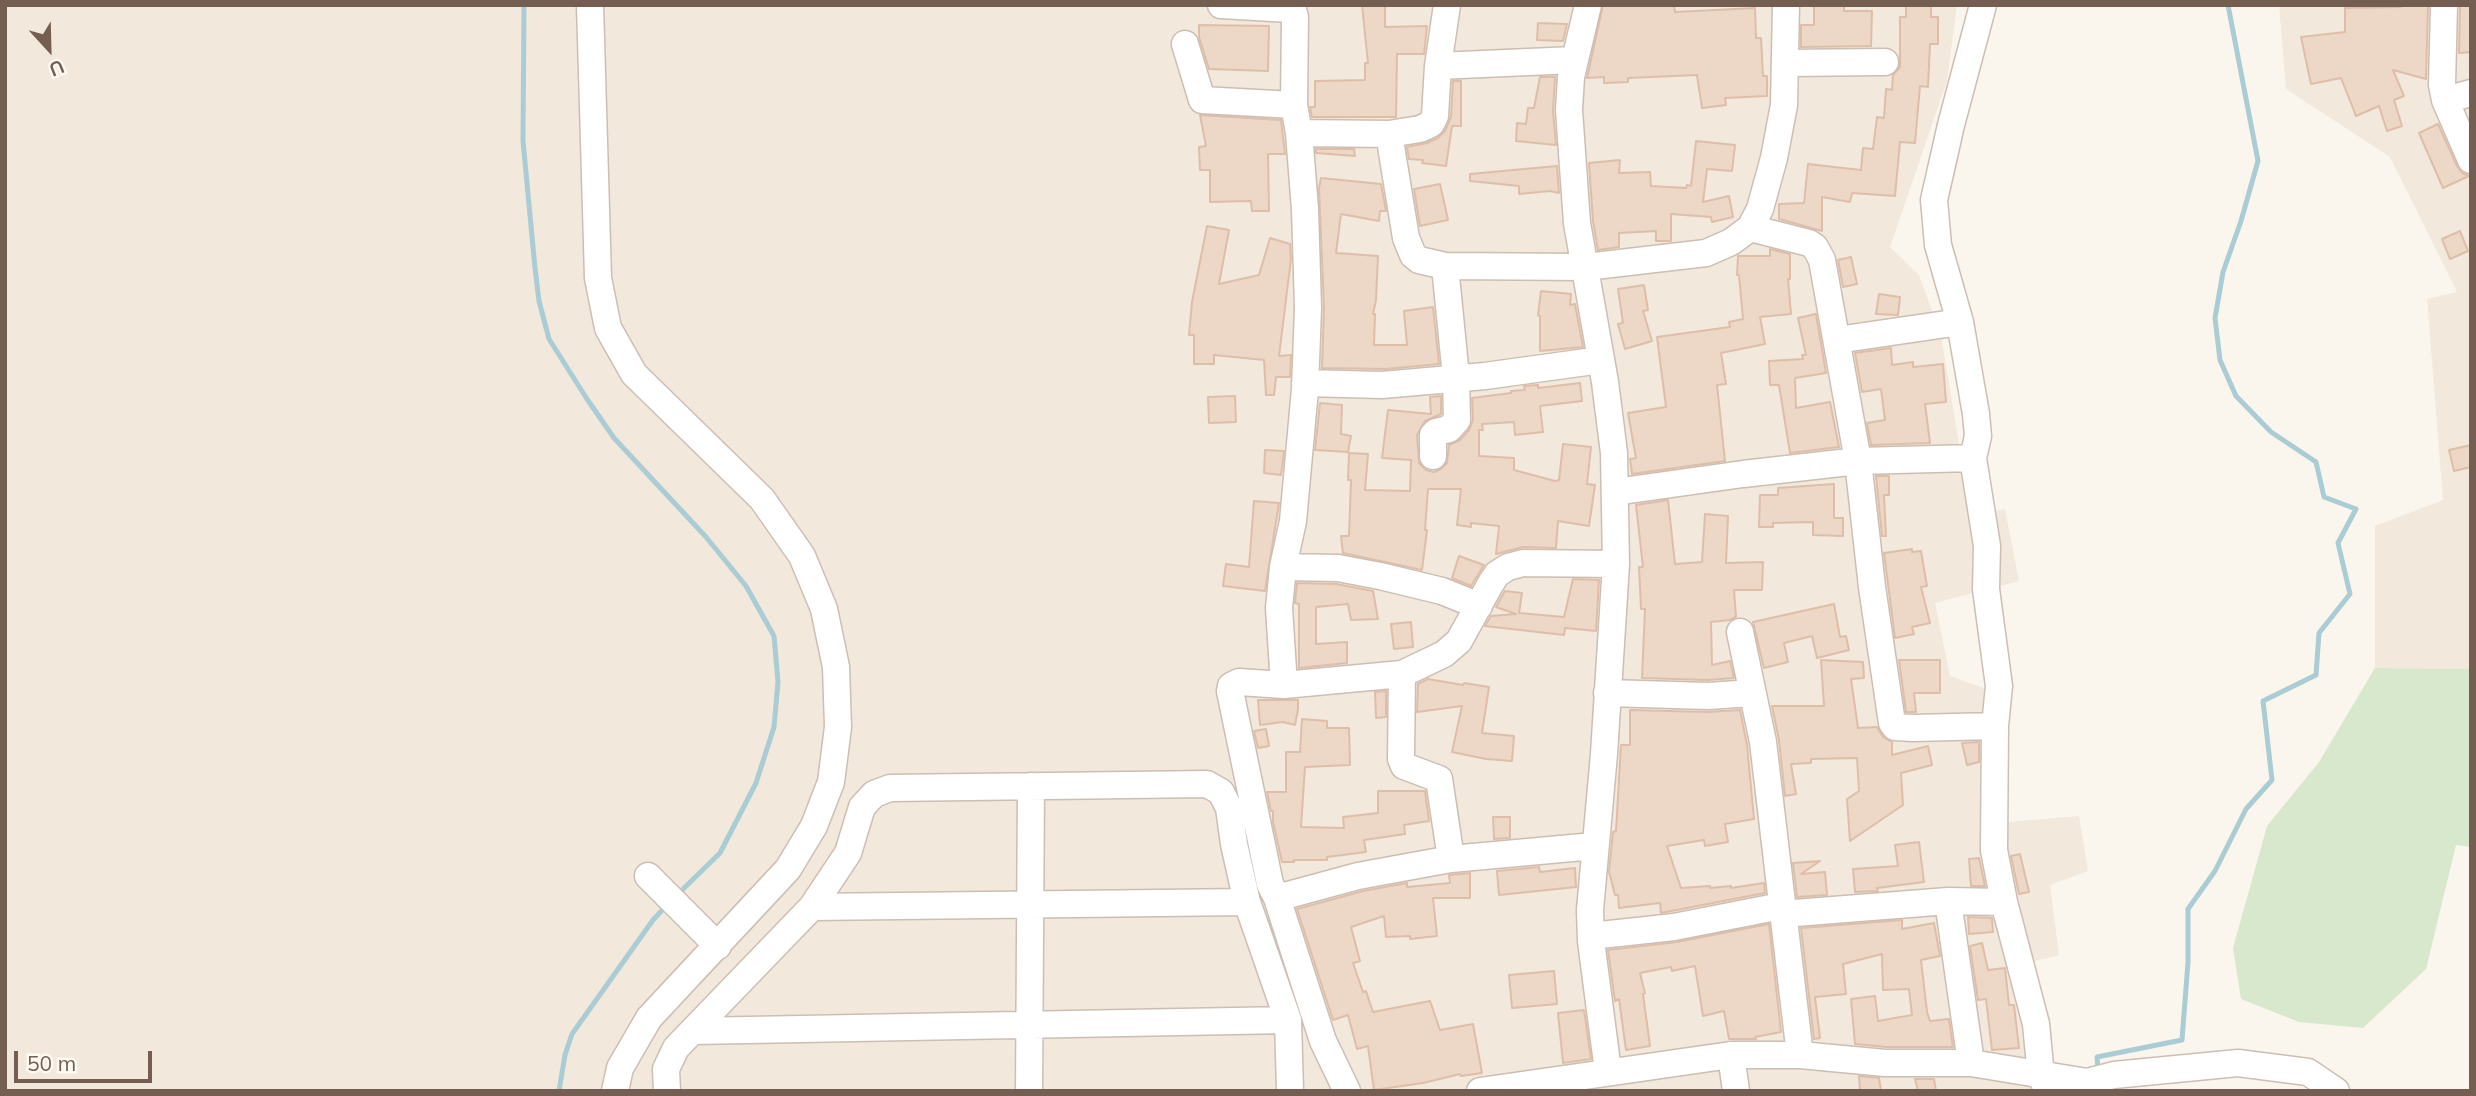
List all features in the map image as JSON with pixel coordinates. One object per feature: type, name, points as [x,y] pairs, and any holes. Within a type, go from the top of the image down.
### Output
[{"type":"street","points":[[590,5],[598,278],[608,328],[634,374],[762,499],[802,556],[824,609],[836,667],[838,727],[831,782],[814,826],[788,869],[649,1018],[621,1068],[615,1091]]},
{"type":"street","points":[[1221,5],[1293,10],[1294,105],[1299,133],[1307,251],[1305,383],[1293,521],[1283,567],[1279,608],[1284,685]]},
{"type":"street","points":[[1299,133],[1389,134],[1420,129],[1430,124],[1435,116],[1438,66],[1447,5]]},
{"type":"street","points":[[1588,5],[1571,76],[1570,124],[1577,223],[1614,453],[1616,564],[1604,754],[1590,910],[1608,1071]]},
{"type":"street","points":[[1389,134],[1408,247],[1419,260],[1444,266],[1586,267],[1706,253],[1731,242],[1750,228],[1760,209],[1774,158],[1784,105],[1786,5]]},
{"type":"street","points":[[1983,5],[1934,200],[1938,244],[1960,322],[1977,425],[1978,436],[1973,458],[1986,546],[1986,589],[1999,686],[1995,726],[1994,850],[2004,902],[2036,1024],[2045,1083]]},
{"type":"street","points":[[2444,5],[2441,72],[2445,100],[2471,160]]},
{"type":"street","points":[[1185,44],[1202,100],[1294,105]]},
{"type":"street","points":[[1438,66],[1574,60]]},
{"type":"street","points":[[1786,63],[1885,62]]},
{"type":"street","points":[[2445,100],[2471,93]]},
{"type":"street","points":[[1750,228],[1815,247],[1822,260],[1858,461],[1872,587],[1893,726],[1913,729],[1995,726]]},
{"type":"street","points":[[1433,456],[1433,435],[1449,429],[1457,420],[1456,377],[1444,266]]},
{"type":"street","points":[[1838,340],[1960,322]]},
{"type":"street","points":[[1305,383],[1382,385],[1485,376],[1601,360]]},
{"type":"street","points":[[1615,492],[1858,461],[1973,458]]},
{"type":"street","points":[[1347,1091],[1323,1041],[1265,866],[1230,691],[1234,683],[1284,685],[1402,674],[1444,654],[1459,641],[1497,574],[1508,567],[1524,563],[1616,564]]},
{"type":"street","points":[[1283,567],[1338,568],[1370,574],[1420,584],[1479,606]]},
{"type":"street","points":[[1740,632],[1763,741],[1800,1055]]},
{"type":"street","points":[[1402,674],[1401,759],[1404,766],[1439,779],[1451,859]]},
{"type":"street","points":[[1607,693],[1685,696],[1752,693]]},
{"type":"street","points":[[667,1091],[666,1069],[676,1048],[812,906],[848,853],[862,807],[874,794],[890,788],[1207,784],[1221,792],[1229,808],[1247,902],[1288,1020],[1290,1091]]},
{"type":"street","points":[[1029,1091],[1031,786]]},
{"type":"street","points":[[1277,898],[1357,876],[1451,859],[1594,846]]},
{"type":"street","points":[[648,876],[718,946]]},
{"type":"street","points":[[1591,936],[1674,927],[1781,910],[1948,901],[2004,902]]},
{"type":"street","points":[[1948,901],[1971,1063]]},
{"type":"street","points":[[812,906],[1247,902]]},
{"type":"street","points":[[692,1031],[1288,1020]]},
{"type":"street","points":[[1480,1091],[1543,1086],[1608,1071],[1731,1055],[1800,1055],[1885,1063],[1971,1063],[2045,1083],[2087,1082],[2114,1075],[2238,1063],[2308,1072],[2336,1091]]},
{"type":"street","points":[[1731,1055],[1736,1091]]},
{"type":"shaded area","points":[[5,5],[1957,5],[1947,81],[1890,247],[1919,275],[1941,335],[1971,516],[2005,509],[2019,581],[1935,603],[1950,676],[1992,691],[2008,822],[2079,816],[2088,871],[2050,885],[2059,955],[2024,964],[2040,1022],[2064,1091],[5,1091]]},
{"type":"shaded area","points":[[2279,5],[2471,5],[2471,669],[2375,668],[2375,526],[2443,500],[2427,299],[2457,292],[2390,157],[2286,89]]},
{"type":"green space","points":[[2375,668],[2471,669],[2471,847],[2456,845],[2426,969],[2363,1028],[2299,1022],[2241,999],[2233,948],[2267,826],[2319,762]]},
{"type":"building","points":[[1362,5],[1385,5],[1385,27],[1427,26],[1424,54],[1397,54],[1396,117],[1312,117],[1310,107],[1315,107],[1315,81],[1365,80],[1365,63],[1368,63]]},
{"type":"building","points":[[1603,5],[1674,5],[1675,12],[1755,8],[1756,38],[1761,38],[1767,96],[1725,98],[1726,105],[1702,108],[1697,75],[1628,78],[1628,82],[1604,83],[1604,77],[1587,78]]},
{"type":"building","points":[[1814,5],[1844,5],[1844,11],[1872,11],[1871,46],[1801,47],[1801,25],[1814,25]]},
{"type":"building","points":[[1906,5],[1931,5],[1931,17],[1938,17],[1938,44],[1930,44],[1928,87],[1920,86],[1915,143],[1900,142],[1895,196],[1852,193],[1850,202],[1822,197],[1822,231],[1779,219],[1779,204],[1804,203],[1808,164],[1861,170],[1863,148],[1873,149],[1877,117],[1884,118],[1886,89],[1892,90],[1893,75],[1900,67],[1900,17],[1906,17]]},
{"type":"building","points":[[2428,5],[2426,79],[2393,70],[2404,96],[2394,100],[2402,126],[2387,131],[2379,106],[2356,116],[2341,78],[2311,84],[2301,37],[2345,32],[2345,8]]},
{"type":"building","points":[[2460,5],[2471,5],[2471,52],[2459,53]]},
{"type":"building","points":[[1538,23],[1567,24],[1563,41],[1537,40]]},
{"type":"building","points":[[1199,25],[1269,26],[1268,71],[1209,69],[1199,37]]},
{"type":"building","points":[[1540,77],[1555,77],[1553,111],[1556,145],[1516,141],[1517,123],[1526,124],[1528,108],[1534,108]]},
{"type":"building","points":[[1453,81],[1461,81],[1461,126],[1452,126],[1446,166],[1409,159],[1407,147],[1427,143],[1445,131],[1451,117]]},
{"type":"building","points":[[1200,115],[1281,120],[1285,154],[1268,154],[1269,211],[1252,211],[1251,201],[1210,202],[1210,170],[1200,170],[1199,147],[1206,146]]},
{"type":"building","points":[[2438,124],[2457,166],[2462,173],[2469,176],[2443,188],[2419,133]]},
{"type":"building","points":[[1696,141],[1735,145],[1732,171],[1707,169],[1703,202],[1729,196],[1733,217],[1712,222],[1711,217],[1671,214],[1671,241],[1656,241],[1656,231],[1619,233],[1619,247],[1598,250],[1589,163],[1620,160],[1619,173],[1650,172],[1651,186],[1686,188],[1687,185],[1691,186]]},
{"type":"building","points":[[1316,149],[1354,149],[1355,156],[1316,153]]},
{"type":"building","points":[[1557,166],[1559,193],[1550,191],[1519,194],[1519,186],[1470,181],[1470,174]]},
{"type":"building","points":[[1321,178],[1381,184],[1386,211],[1380,211],[1379,221],[1341,214],[1336,253],[1378,256],[1373,314],[1374,345],[1407,345],[1404,311],[1433,307],[1439,364],[1386,369],[1322,368],[1324,308],[1319,188]]},
{"type":"building","points":[[1440,184],[1448,220],[1420,226],[1414,189]]},
{"type":"building","points":[[1207,226],[1229,230],[1219,284],[1259,275],[1270,238],[1290,244],[1291,259],[1279,356],[1291,355],[1290,377],[1276,377],[1274,395],[1266,395],[1264,360],[1214,355],[1214,364],[1194,364],[1194,335],[1189,335],[1192,302]]},
{"type":"building","points":[[2460,231],[2468,251],[2450,259],[2442,239]]},
{"type":"building","points":[[1770,249],[1790,254],[1788,279],[1791,314],[1760,317],[1765,344],[1721,353],[1726,384],[1717,385],[1725,461],[1632,474],[1630,459],[1636,458],[1628,413],[1666,407],[1657,337],[1730,327],[1729,322],[1743,319],[1737,275],[1738,256],[1770,256]]},
{"type":"building","points":[[1851,257],[1857,284],[1843,287],[1838,260]]},
{"type":"building","points":[[1644,285],[1648,310],[1643,311],[1652,341],[1625,349],[1618,324],[1623,323],[1618,289]]},
{"type":"building","points":[[1541,291],[1571,294],[1570,305],[1575,304],[1583,347],[1540,351],[1538,315]]},
{"type":"building","points":[[1879,294],[1900,297],[1898,315],[1876,314]]},
{"type":"building","points":[[1816,314],[1826,373],[1795,378],[1796,408],[1830,402],[1839,447],[1790,453],[1779,385],[1770,385],[1769,361],[1803,359],[1802,355],[1806,355],[1798,318]]},
{"type":"building","points":[[1891,348],[1892,365],[1913,362],[1913,367],[1943,364],[1946,402],[1925,404],[1930,443],[1871,445],[1867,423],[1885,420],[1881,389],[1862,392],[1855,353]]},
{"type":"building","points":[[1580,383],[1582,401],[1540,406],[1543,432],[1515,435],[1514,422],[1482,424],[1483,430],[1479,430],[1479,456],[1514,458],[1514,470],[1555,481],[1559,480],[1563,444],[1591,447],[1587,484],[1595,485],[1589,526],[1558,521],[1556,548],[1523,547],[1496,554],[1499,526],[1471,523],[1471,527],[1457,525],[1461,489],[1428,489],[1422,570],[1343,553],[1341,536],[1349,536],[1349,453],[1368,454],[1365,490],[1410,491],[1411,460],[1382,458],[1388,410],[1431,414],[1430,397],[1441,396],[1441,414],[1425,421],[1417,435],[1419,463],[1426,470],[1434,472],[1447,463],[1449,445],[1460,440],[1469,430],[1473,420],[1472,398],[1525,390],[1524,386],[1538,385],[1538,388]]},
{"type":"building","points":[[1235,396],[1236,422],[1209,423],[1208,397]]},
{"type":"building","points":[[1320,403],[1342,405],[1341,434],[1351,436],[1348,452],[1315,450]]},
{"type":"building","points":[[2471,445],[2471,467],[2454,471],[2449,450]]},
{"type":"building","points":[[1265,450],[1284,451],[1281,475],[1264,473]]},
{"type":"building","points":[[1876,476],[1889,476],[1889,495],[1884,495],[1886,536],[1882,536]]},
{"type":"building","points":[[1834,484],[1834,518],[1843,518],[1843,536],[1813,535],[1813,522],[1773,523],[1773,527],[1759,527],[1760,495],[1778,495],[1778,488]]},
{"type":"building","points":[[1668,500],[1675,564],[1702,562],[1705,514],[1728,516],[1726,563],[1763,562],[1762,590],[1734,590],[1736,617],[1711,622],[1712,665],[1730,661],[1734,678],[1642,678],[1645,609],[1641,609],[1639,567],[1643,567],[1636,505]]},
{"type":"building","points":[[1254,501],[1279,503],[1265,591],[1223,586],[1226,564],[1249,567]]},
{"type":"building","points":[[1912,549],[1912,552],[1921,551],[1927,586],[1921,587],[1930,623],[1912,627],[1914,634],[1895,638],[1884,553]]},
{"type":"building","points":[[1459,556],[1484,565],[1471,586],[1452,578]]},
{"type":"building","points":[[1573,579],[1599,580],[1596,631],[1565,628],[1564,635],[1485,626],[1491,616],[1516,614],[1496,607],[1505,591],[1522,593],[1519,613],[1564,617]]},
{"type":"building","points":[[1297,583],[1336,584],[1373,591],[1378,619],[1351,620],[1348,604],[1316,607],[1316,644],[1347,642],[1347,663],[1299,668],[1299,604],[1295,603]]},
{"type":"building","points":[[1834,604],[1840,637],[1846,636],[1849,650],[1817,658],[1812,636],[1784,643],[1788,662],[1764,668],[1753,622]]},
{"type":"building","points":[[1411,622],[1413,647],[1394,649],[1391,624]]},
{"type":"building","points":[[1821,660],[1863,662],[1864,678],[1851,679],[1858,728],[1877,727],[1883,737],[1892,742],[1892,755],[1928,746],[1932,765],[1901,773],[1903,805],[1850,841],[1847,799],[1859,791],[1857,758],[1811,759],[1811,763],[1791,764],[1796,794],[1785,796],[1772,706],[1824,706]]},
{"type":"building","points":[[1899,660],[1940,660],[1940,693],[1914,693],[1916,712],[1906,712]]},
{"type":"building","points":[[1428,679],[1489,687],[1482,733],[1514,736],[1512,761],[1452,752],[1462,706],[1417,712],[1418,684]]},
{"type":"building","points":[[1386,691],[1386,717],[1376,718],[1375,692]]},
{"type":"building","points":[[1258,700],[1298,700],[1295,725],[1283,722],[1260,725]]},
{"type":"building","points":[[1630,710],[1740,710],[1747,745],[1754,819],[1725,824],[1728,842],[1705,846],[1704,840],[1667,846],[1681,888],[1731,888],[1764,883],[1765,893],[1661,913],[1660,903],[1619,908],[1618,895],[1615,895],[1609,872],[1613,832],[1616,831],[1621,745],[1630,745]]},
{"type":"building","points":[[1302,719],[1327,721],[1327,728],[1349,728],[1350,765],[1305,767],[1301,827],[1344,828],[1343,817],[1378,813],[1378,791],[1425,791],[1429,821],[1404,825],[1405,834],[1364,840],[1366,852],[1327,857],[1327,860],[1282,862],[1267,792],[1286,792],[1286,752],[1300,752]]},
{"type":"building","points":[[1266,729],[1269,746],[1258,748],[1254,731]]},
{"type":"building","points":[[1979,742],[1979,762],[1967,765],[1962,743]]},
{"type":"building","points":[[1493,817],[1510,817],[1510,838],[1494,839]]},
{"type":"building","points":[[1919,842],[1924,882],[1877,888],[1878,891],[1855,892],[1853,869],[1898,866],[1895,845]]},
{"type":"building","points":[[2020,854],[2029,892],[2019,894],[2011,856]]},
{"type":"building","points":[[1979,858],[1985,886],[1971,886],[1969,859]]},
{"type":"building","points":[[1820,861],[1801,874],[1825,872],[1827,895],[1797,897],[1793,863]]},
{"type":"building","points":[[1539,867],[1540,872],[1575,868],[1576,887],[1499,895],[1497,871]]},
{"type":"building","points":[[1470,873],[1470,898],[1433,898],[1437,936],[1410,939],[1410,936],[1386,937],[1384,916],[1351,927],[1360,961],[1353,963],[1373,1012],[1430,1001],[1440,1030],[1473,1024],[1482,1073],[1460,1074],[1374,1090],[1368,1046],[1357,1049],[1348,1015],[1333,1020],[1297,909],[1363,891],[1407,883],[1407,887],[1450,883],[1449,875]]},
{"type":"building","points":[[1968,917],[1992,918],[1993,932],[1969,934]]},
{"type":"building","points":[[1902,920],[1902,929],[1934,923],[1940,956],[1921,960],[1927,1012],[1930,1021],[1949,1019],[1953,1047],[1855,1044],[1851,999],[1875,996],[1878,1021],[1912,1015],[1909,989],[1883,990],[1882,954],[1843,964],[1846,994],[1815,997],[1820,1038],[1814,1039],[1801,928]]},
{"type":"building","points":[[1769,924],[1781,1032],[1755,1037],[1756,1039],[1729,1039],[1724,1011],[1703,1016],[1695,966],[1672,971],[1671,967],[1640,973],[1645,993],[1650,1046],[1626,1050],[1619,999],[1615,1001],[1608,950],[1677,942]]},
{"type":"building","points":[[1982,943],[1988,970],[2005,968],[2009,1005],[2014,1005],[2019,1048],[1992,1050],[1986,999],[1978,1000],[1970,946]]},
{"type":"building","points":[[1554,971],[1557,1004],[1512,1008],[1509,975]]},
{"type":"building","points":[[1584,1010],[1591,1059],[1563,1063],[1558,1013]]},
{"type":"building","points":[[1859,1076],[1879,1078],[1881,1091],[1860,1091]]},
{"type":"building","points":[[1915,1079],[1934,1079],[1936,1091],[1918,1091]]},
{"type":"waterway","points":[[524,5],[523,141],[539,301],[549,339],[614,438],[706,537],[746,586],[774,636],[778,682],[774,727],[756,783],[720,853],[678,894]]},
{"type":"waterway","points":[[2098,1070],[2097,1057],[2182,1040],[2188,962],[2188,909],[2215,871],[2246,809],[2272,780],[2263,701],[2316,675],[2319,633],[2350,594],[2338,543],[2356,509],[2324,497],[2316,462],[2271,432],[2236,396],[2220,360],[2215,318],[2223,272],[2258,161],[2228,5]]},
{"type":"waterway","points":[[559,1091],[565,1055],[572,1034],[653,920],[666,906]]}]
